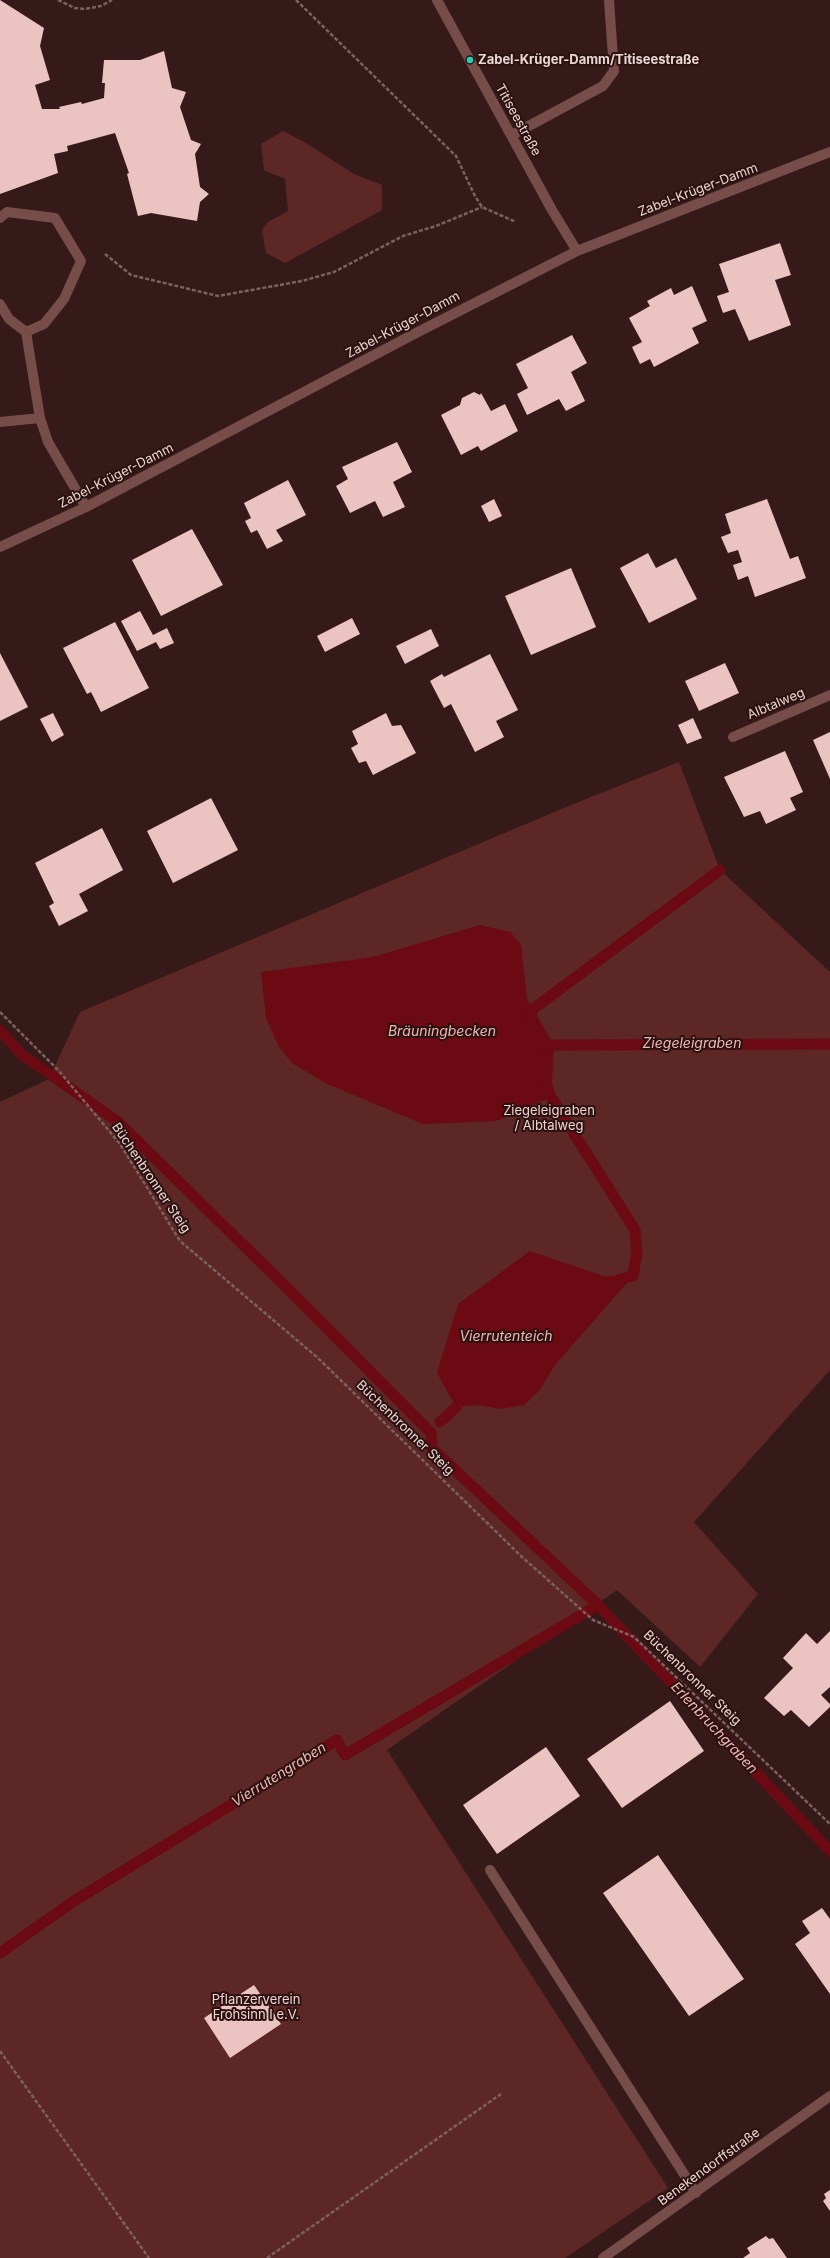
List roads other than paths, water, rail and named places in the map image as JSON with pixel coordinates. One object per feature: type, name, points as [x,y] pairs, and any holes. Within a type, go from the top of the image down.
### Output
[{"type":"street","name":"Titiseestraße","points":[[437,0],[552,210],[577,251]]},
{"type":"street","points":[[512,135],[603,86],[614,71],[609,0]]},
{"type":"street","name":"Zabel-Krüger-Damm","points":[[0,547],[86,507],[416,333],[577,251],[830,152]]},
{"type":"street","points":[[0,218],[7,212],[55,218],[81,261],[64,299],[44,324],[26,332]]},
{"type":"street","points":[[0,304],[9,319],[26,332],[40,418],[48,442],[86,507]]},
{"type":"street","points":[[0,422],[40,418]]},
{"type":"street","name":"Albtalweg","points":[[733,736],[830,695]]},
{"type":"street","points":[[490,1870],[696,2193]]},
{"type":"street","name":"Benekendorffstraße","points":[[603,2258],[830,2096]]},
{"type":"water","name":"Bräuningbecken","points":[[480,925],[510,932],[521,944],[527,999],[554,1045],[551,1097],[496,1121],[423,1124],[327,1084],[292,1063],[279,1047],[266,1018],[261,972],[373,957]]},
{"type":"water","name":"Vierrutenteich","points":[[530,1251],[603,1276],[633,1276],[555,1365],[539,1391],[524,1405],[500,1409],[478,1405],[456,1407],[437,1373],[458,1304]]},
{"type":"waterway","points":[[530,1022],[533,1009],[720,870]]},
{"type":"waterway","name":"Erlenbruchgraben","points":[[0,1030],[21,1054],[117,1121],[286,1287],[431,1433],[432,1448],[598,1605],[830,1851]]},
{"type":"waterway","name":"Ziegeleigraben","points":[[543,1052],[554,1045],[830,1044]]},
{"type":"waterway","points":[[546,1084],[551,1097],[635,1230],[637,1253],[633,1276],[618,1280]]},
{"type":"waterway","points":[[440,1422],[456,1407],[463,1394]]},
{"type":"waterway","name":"Vierrutengraben","points":[[0,1953],[74,1901],[337,1740],[345,1755],[598,1605]]},
{"type":"place","name":"Zabel-Krüger-Damm/Titiseestraße","points":[[470,60]]},
{"type":"park label","name":"Ziegeleigraben / Albtalweg","points":[[549,1118]]},
{"type":"park label","name":"Pflanzerverein Frohsinn I e.V.","points":[[256,2008]]}]
